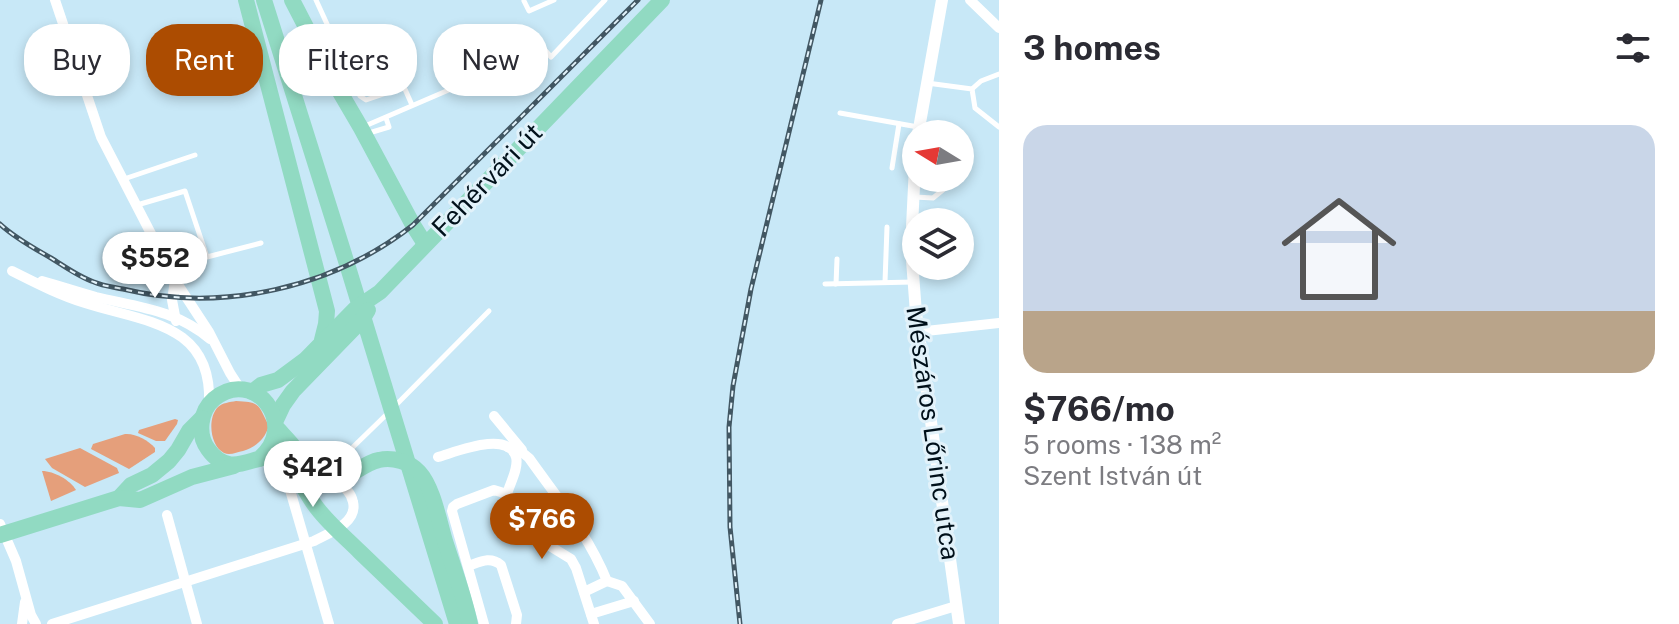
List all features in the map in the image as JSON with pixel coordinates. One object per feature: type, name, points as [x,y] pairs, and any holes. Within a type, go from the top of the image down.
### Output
[{"type":"main road","points":[[246,0],[327,311],[325,333],[320,344]]},
{"type":"main road","points":[[264,0],[457,624]]},
{"type":"main road","points":[[292,0],[425,244]]},
{"type":"main road","name":"Fehérvári út","points":[[276,425],[283,405],[293,391],[362,320],[380,292],[662,0]]},
{"type":"main road","name":"Fehérvári út","points":[[247,391],[278,380],[295,368],[355,309],[380,292]]},
{"type":"main road","points":[[119,498],[131,485],[152,475],[169,461],[189,431],[223,393],[247,391],[259,396],[270,407],[276,425],[320,481],[337,483],[379,460],[389,459],[411,465],[420,472],[440,522],[470,624]]},
{"type":"main road","points":[[206,411],[201,428],[207,448],[223,461],[233,464],[251,461],[269,448],[276,425]]},
{"type":"main road","points":[[2,531],[119,498],[140,500],[192,477],[269,456],[278,458],[294,473],[317,508],[336,529],[435,624]]},
{"type":"street","points":[[55,0],[101,137],[175,280],[230,373],[247,391]]},
{"type":"street","points":[[920,120],[942,0]]},
{"type":"street","points":[[970,0],[999,28]]},
{"type":"street","name":"Mészáros Lőrinc utca","points":[[914,192],[911,247],[917,332],[959,624]]},
{"type":"street","points":[[0,267],[175,317],[196,327],[215,343]]},
{"type":"street","points":[[12,271],[64,296],[153,322],[183,337]]},
{"type":"street","points":[[175,280],[172,300],[178,330],[202,360],[208,376],[210,387],[206,411]]},
{"type":"street","points":[[153,322],[165,323],[183,312],[188,298]]},
{"type":"street","points":[[156,311],[172,300]]},
{"type":"street","points":[[917,332],[999,323]]},
{"type":"street","points":[[494,416],[585,535],[607,581]]},
{"type":"street","points":[[438,457],[489,443],[518,449],[529,458]]},
{"type":"street","points":[[508,447],[517,458],[507,494],[519,524],[571,559],[592,619],[634,601]]},
{"type":"street","points":[[52,624],[309,543],[336,529],[352,516],[355,492],[351,473]]},
{"type":"street","points":[[288,483],[309,543],[329,624]]},
{"type":"street","points":[[337,483],[346,489],[354,504]]},
{"type":"street","points":[[484,624],[452,511],[453,507],[494,490],[507,494]]},
{"type":"street","points":[[309,543],[321,531],[317,508]]},
{"type":"street","points":[[167,515],[197,624]]},
{"type":"street","points":[[2,531],[36,624]]},
{"type":"street","points":[[468,566],[487,559],[496,560],[501,565],[517,615],[516,624]]},
{"type":"street","points":[[584,592],[607,581],[622,586],[645,623]]},
{"type":"street","points":[[22,584],[25,609],[22,624]]},
{"type":"street","points":[[897,624],[956,606]]},
{"type":"lane","points":[[316,0],[360,96],[366,100],[404,87],[412,105]]},
{"type":"lane","points":[[524,1],[529,11],[554,0]]},
{"type":"lane","points":[[363,131],[412,105],[544,49],[551,57],[605,0]]},
{"type":"lane","points":[[927,83],[972,89],[981,81],[999,74]]},
{"type":"lane","points":[[972,89],[975,108],[999,127]]},
{"type":"lane","points":[[840,113],[902,125]]},
{"type":"lane","points":[[363,131],[389,127],[386,118]]},
{"type":"lane","points":[[892,168],[899,124]]},
{"type":"lane","points":[[123,179],[195,155]]},
{"type":"lane","points":[[137,205],[185,191],[207,257],[261,243]]},
{"type":"lane","points":[[914,197],[933,198],[940,192]]},
{"type":"lane","points":[[885,282],[887,227]]},
{"type":"lane","points":[[836,284],[837,259]]},
{"type":"lane","points":[[825,284],[914,282]]},
{"type":"lane","points":[[351,473],[352,448],[489,311]]},
{"type":"shaded area","points":[[236,401],[258,406],[269,426],[256,445],[226,454],[213,438],[212,418],[220,406]]},
{"type":"shaded area","points":[[178,420],[177,424],[165,441],[156,441],[138,433],[139,430]]},
{"type":"shaded area","points":[[125,434],[145,440],[155,448],[155,452],[129,469],[91,449],[93,444]]},
{"type":"shaded area","points":[[80,448],[117,468],[119,473],[85,487],[52,468],[45,459]]},
{"type":"shaded area","points":[[42,471],[61,477],[76,490],[51,501]]},
{"type":"railway","points":[[0,224],[88,280],[161,296],[237,296],[275,290],[312,279],[382,247],[413,225],[638,0]]},
{"type":"railway","points":[[740,624],[730,527],[729,427],[733,386],[751,289],[821,0]]}]
